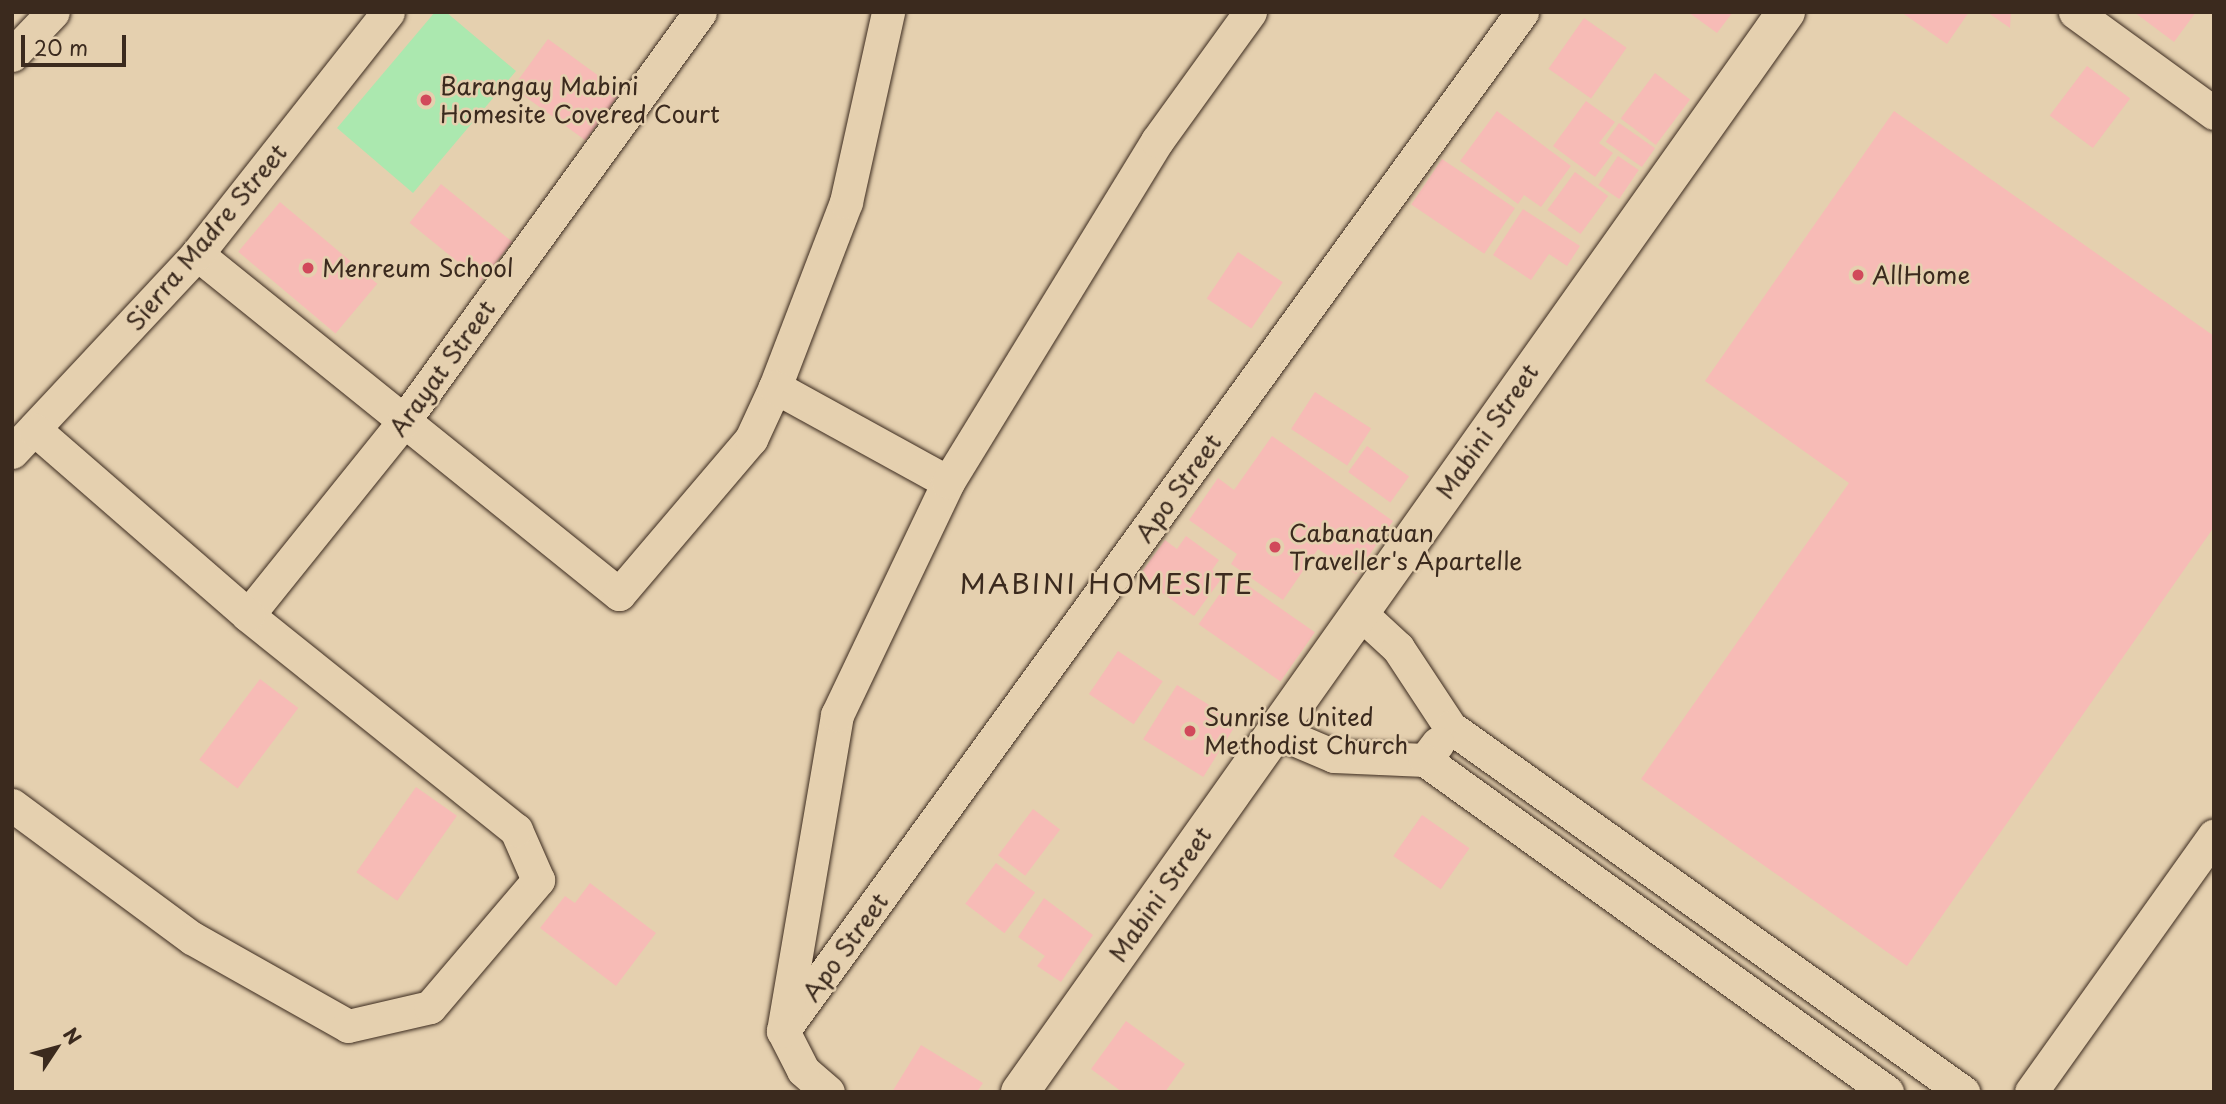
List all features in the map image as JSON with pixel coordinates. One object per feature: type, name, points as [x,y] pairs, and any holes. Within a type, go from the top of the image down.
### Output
[{"type":"main road","name":"Mabini Street","points":[[1020,1092],[1786,12]]},
{"type":"street","points":[[12,55],[53,12]]},
{"type":"street","name":"Sierra Madre Street","points":[[24,441],[197,254],[388,12]]},
{"type":"street","name":"Arayat Street","points":[[248,615],[403,422],[700,12]]},
{"type":"street","points":[[197,254],[619,594],[751,439],[775,387],[846,202],[888,12]]},
{"type":"street","points":[[828,1092],[803,1070],[783,1031],[837,715],[948,482],[1157,141],[1251,12]]},
{"type":"street","name":"Apo Street","points":[[783,1031],[1522,12]]},
{"type":"street","points":[[2075,12],[2214,113]]},
{"type":"street","points":[[775,387],[948,482]]},
{"type":"street","points":[[12,805],[192,938],[348,1026],[430,1007],[538,880],[516,830],[248,615],[24,441]]},
{"type":"street","points":[[1359,612],[1398,648],[1450,727],[1963,1092]]},
{"type":"street","points":[[1425,760],[1450,727]]},
{"type":"street","points":[[1275,732],[1334,756],[1425,760],[1887,1092]]},
{"type":"street","points":[[2031,1092],[2214,835]]},
{"type":"green space","name":"Barangay Mabini Homesite Covered Court","points":[[435,12],[446,12],[516,71],[413,193],[337,128]]},
{"type":"building","points":[[1688,12],[1733,12],[1717,33]]},
{"type":"building","points":[[1901,12],[1969,12],[1947,44]]},
{"type":"building","points":[[1987,12],[2011,12],[2010,28]]},
{"type":"building","points":[[2134,12],[2196,12],[2174,42]]},
{"type":"building","points":[[1584,18],[1627,48],[1591,99],[1548,69]]},
{"type":"building","points":[[548,39],[621,92],[586,140],[513,88]]},
{"type":"building","points":[[2087,66],[2130,98],[2093,148],[2050,116]]},
{"type":"building","points":[[1655,73],[1690,99],[1656,145],[1621,119]]},
{"type":"building","points":[[1586,101],[1615,122],[1599,143],[1613,153],[1595,177],[1553,146]]},
{"type":"building","points":[[1497,111],[1571,166],[1541,207],[1524,195],[1518,204],[1460,161]]},
{"type":"building","points":[[1894,111],[2214,336],[2214,527],[1907,966],[1641,779],[1849,483],[1705,381]]},
{"type":"building","points":[[1619,123],[1655,148],[1642,167],[1606,142]]},
{"type":"building","points":[[1618,156],[1639,170],[1619,199],[1598,185]]},
{"type":"building","points":[[1442,159],[1515,208],[1484,254],[1411,205]]},
{"type":"building","points":[[1575,172],[1608,196],[1581,234],[1547,210]]},
{"type":"building","points":[[441,184],[512,242],[481,281],[410,223]]},
{"type":"building","name":"Menreum School","points":[[280,202],[377,284],[336,333],[238,252]]},
{"type":"building","points":[[1523,209],[1580,246],[1567,266],[1549,254],[1531,280],[1493,255]]},
{"type":"building","points":[[1238,252],[1283,282],[1251,329],[1207,298]]},
{"type":"building","points":[[1315,392],[1371,428],[1347,465],[1291,429]]},
{"type":"building","points":[[1272,436],[1393,521],[1356,574],[1318,549],[1283,600],[1231,564],[1237,554],[1189,520],[1218,478],[1234,490]]},
{"type":"building","points":[[1367,446],[1409,477],[1390,502],[1348,472]]},
{"type":"building","points":[[1186,536],[1219,560],[1212,570],[1222,578],[1194,616],[1139,576],[1165,540],[1177,549]]},
{"type":"building","points":[[1233,575],[1315,632],[1281,682],[1199,624]]},
{"type":"building","points":[[1118,651],[1163,681],[1134,724],[1089,694]]},
{"type":"building","points":[[260,679],[298,708],[238,789],[199,760]]},
{"type":"building","name":"Sunrise United Methodist Church","points":[[1177,685],[1237,723],[1203,777],[1143,739]]},
{"type":"building","points":[[416,787],[457,816],[397,901],[356,872]]},
{"type":"building","points":[[1033,809],[1060,829],[1025,876],[998,855]]},
{"type":"building","points":[[1422,815],[1470,848],[1441,889],[1393,856]]},
{"type":"building","points":[[996,863],[1035,892],[1004,933],[965,904]]},
{"type":"building","points":[[590,883],[656,933],[616,986],[540,928],[565,896],[575,903]]},
{"type":"building","points":[[1044,898],[1093,935],[1061,982],[1037,966],[1045,956],[1018,937]]},
{"type":"building","points":[[1126,1021],[1185,1064],[1165,1092],[1122,1092],[1091,1069]]},
{"type":"building","points":[[921,1045],[983,1083],[977,1092],[892,1092]]},
{"type":"place","name":"Barangay Mabini Homesite Covered Court","points":[[426,100]]},
{"type":"place","name":"Menreum School","points":[[308,268]]},
{"type":"place","name":"AllHome","points":[[1858,275]]},
{"type":"place","name":"Cabanatuan Traveller's Apartelle","points":[[1275,547]]},
{"type":"place","name":"Sunrise United Methodist Church","points":[[1190,731]]},
{"type":"district","name":"MABINI HOMESITE","points":[[1107,583]]}]
